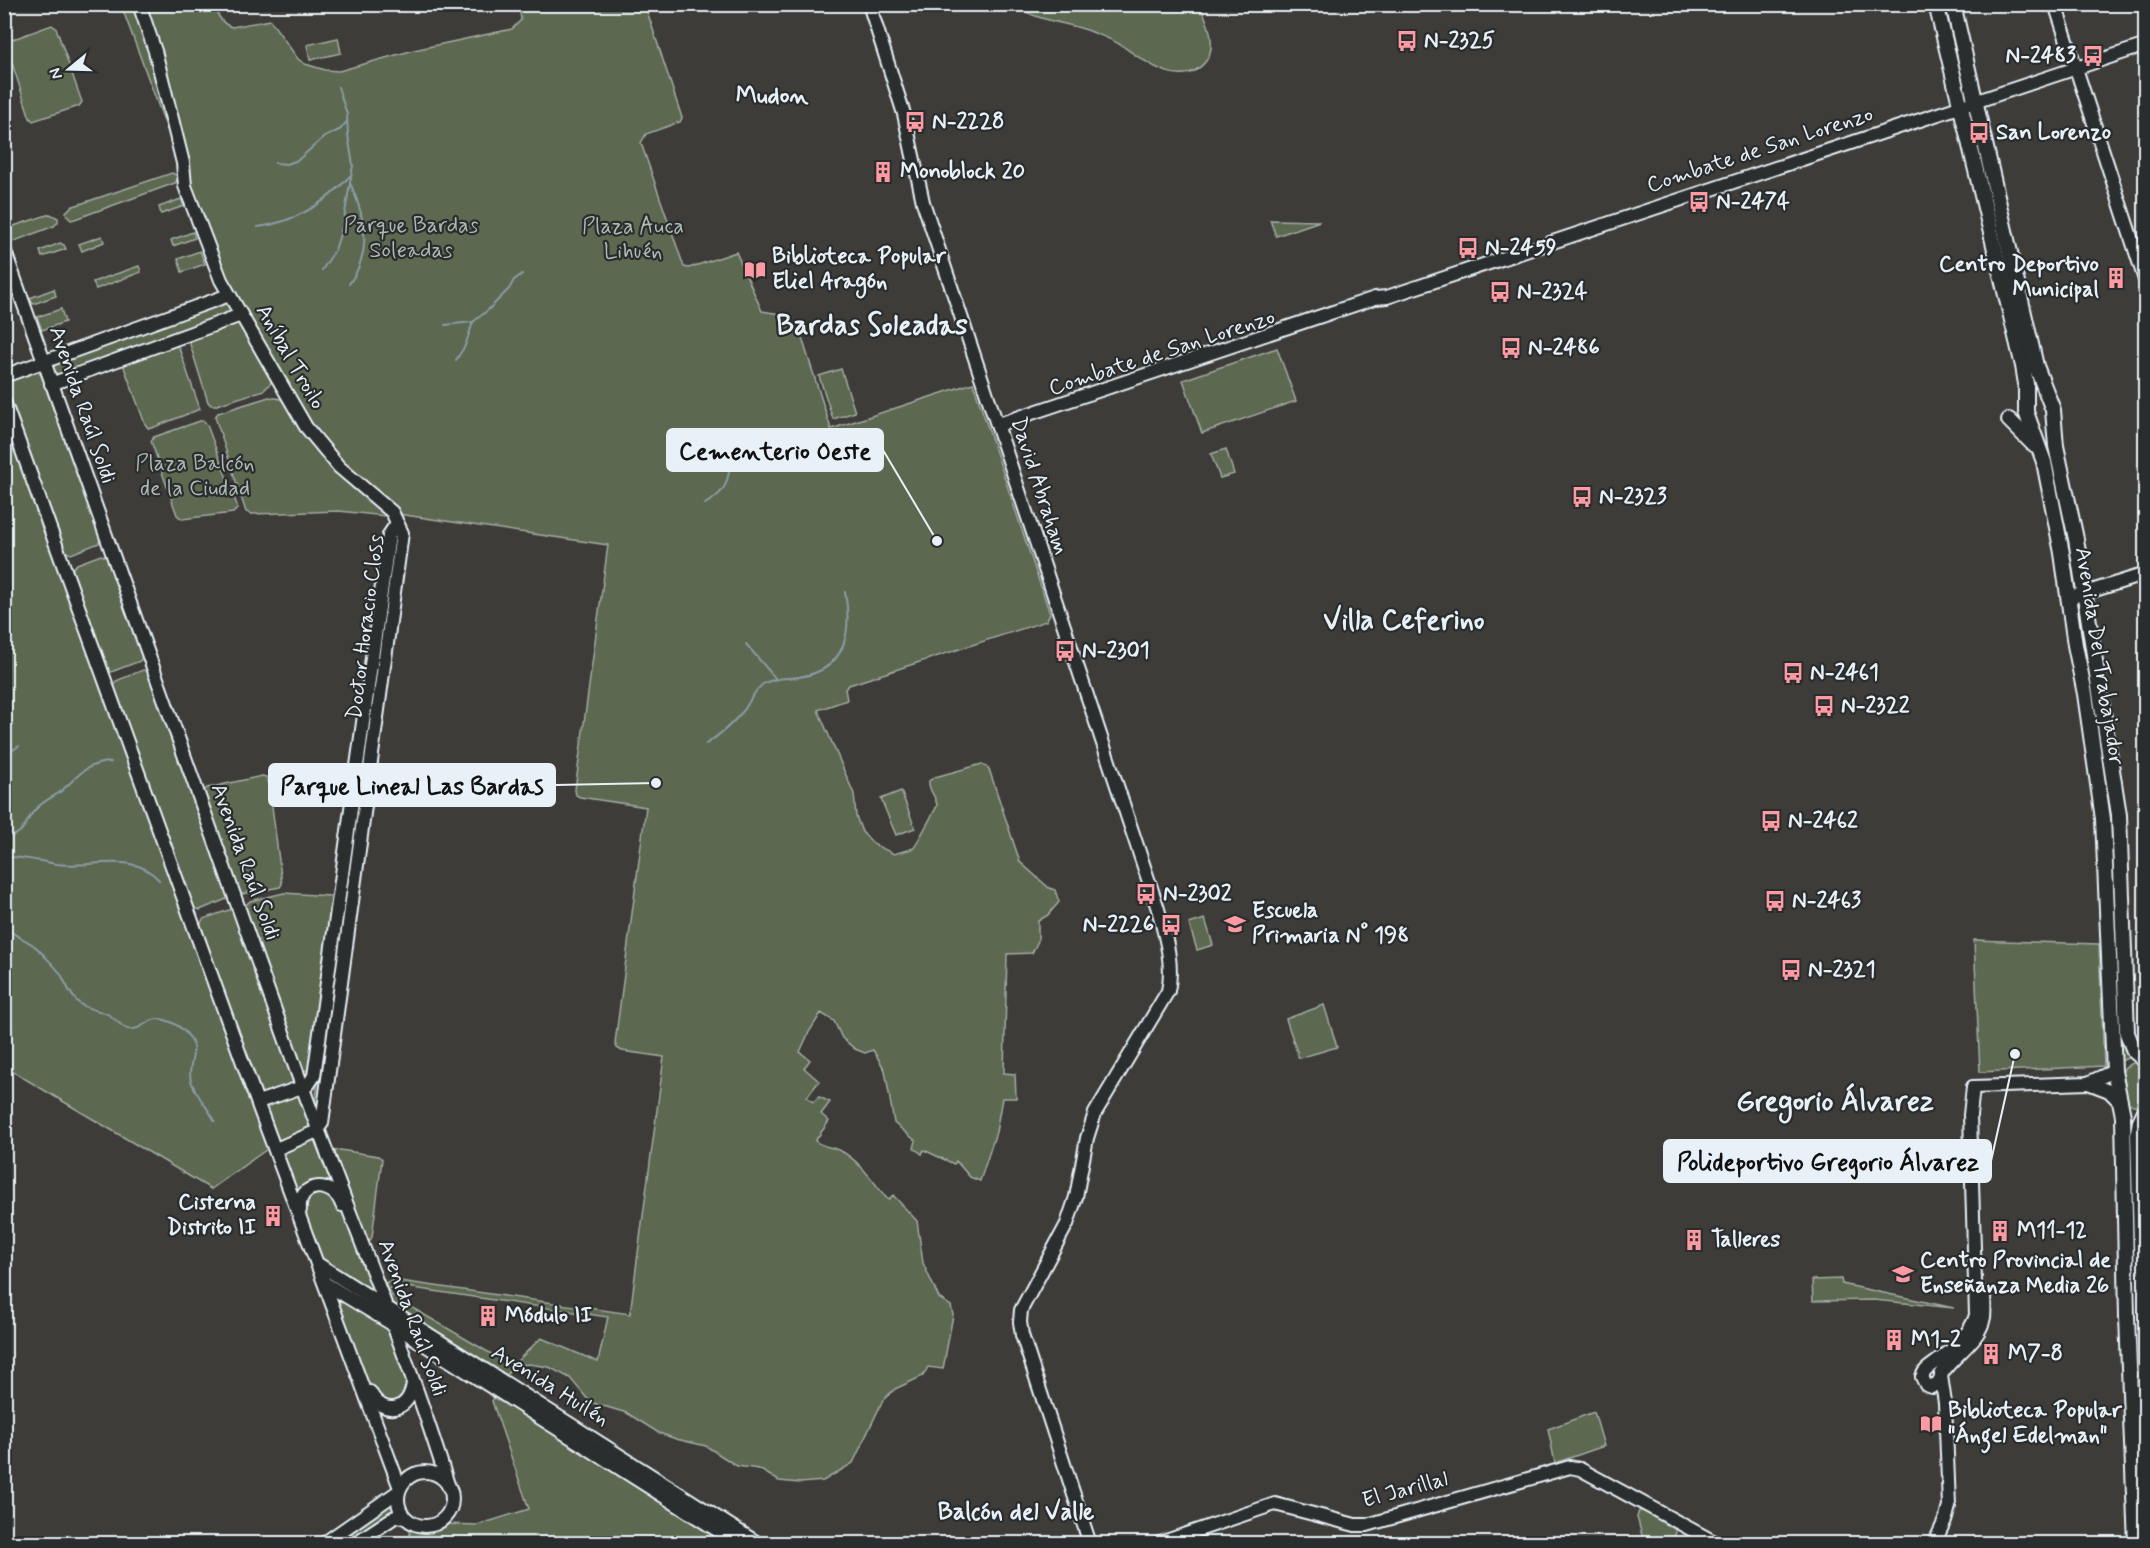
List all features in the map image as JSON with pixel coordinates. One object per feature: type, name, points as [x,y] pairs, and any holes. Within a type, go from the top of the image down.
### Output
[{"type":"main road","name":"Aníbal Troilo","points":[[139,4],[154,44],[183,163],[185,186],[229,295],[316,442],[339,467],[392,512],[397,523]]},
{"type":"main road","name":"David Abraham","points":[[869,4],[904,114],[923,202],[1158,909],[1168,954],[1170,980],[1168,991],[1095,1113],[1076,1197],[1067,1224],[1020,1316],[1022,1335],[1090,1544]]},
{"type":"main road","points":[[1936,4],[2023,366],[2026,384],[2026,412],[2031,434]]},
{"type":"main road","name":"Avenida Del Trabajador","points":[[1953,4],[2036,366],[2051,401],[2057,451],[2074,528],[2085,594],[2119,815],[2127,1033],[2134,1051],[2145,1060]]},
{"type":"main road","points":[[2055,4],[2145,283]]},
{"type":"main road","name":"Combate de San Lorenzo","points":[[998,427],[1005,422],[1375,298],[1387,297],[2145,45]]},
{"type":"main road","name":"Avenida Raúl Soldi","points":[[4,249],[303,1086],[413,1381],[448,1488]]},
{"type":"main road","points":[[4,376],[229,295]]},
{"type":"main road","points":[[51,384],[241,315]]},
{"type":"main road","points":[[2026,404],[2039,397],[2051,401]]},
{"type":"main road","points":[[4,401],[400,1489],[398,1505],[406,1518]]},
{"type":"main road","points":[[2031,434],[2054,418]]},
{"type":"main road","points":[[2009,420],[2057,451]]},
{"type":"main road","name":"Avenida Del Trabajador","points":[[2031,434],[2042,457],[2060,541],[2104,827],[2114,1071],[2122,1116],[2136,1544]]},
{"type":"main road","name":"Doctor Horacio Closs","points":[[303,1086],[312,1081],[315,1073],[389,535],[397,523],[402,537],[319,1129]]},
{"type":"main road","points":[[2069,598],[2145,574]]},
{"type":"main road","points":[[1973,1087],[2088,1083],[2114,1071],[2130,1060],[2145,1060]]},
{"type":"main road","points":[[2088,1083],[2109,1091],[2127,1107],[2134,1110],[2145,1108]]},
{"type":"main road","points":[[258,1102],[303,1086]]},
{"type":"main road","points":[[1934,1542],[1946,1518],[1949,1506],[1945,1403],[1941,1377],[1935,1368],[1929,1368],[1968,1331],[1976,1315],[1970,1115],[1973,1087]]},
{"type":"main road","points":[[1941,1377],[1947,1366],[1977,1334],[1984,1317],[1978,1115],[1973,1087]]},
{"type":"main road","points":[[2145,1108],[2138,1133],[2145,1426]]},
{"type":"main road","points":[[276,1149],[319,1129]]},
{"type":"main road","points":[[301,1217],[299,1202],[304,1193],[324,1187],[337,1195],[346,1214],[354,1223]]},
{"type":"main road","name":"Avenida Huilén","points":[[318,1264],[759,1544]]},
{"type":"main road","name":"Avenida Huilén","points":[[326,1284],[416,1338],[739,1544]]},
{"type":"main road","points":[[403,1354],[402,1346],[405,1341],[409,1338],[416,1338]]},
{"type":"main road","points":[[357,1370],[373,1399],[387,1408],[398,1407],[406,1402],[411,1394],[413,1381]]},
{"type":"main road","name":"El Jarillal","points":[[1157,1544],[1275,1504],[1363,1526],[1570,1467],[1580,1469],[1718,1544]]},
{"type":"main road","points":[[323,1544],[400,1489],[410,1477],[426,1473],[437,1476],[448,1488],[451,1505],[445,1517],[438,1522],[421,1526],[406,1518],[394,1517],[354,1544]]},
{"type":"green space","points":[[121,5],[134,5],[146,37],[180,164]]},
{"type":"green space","name":"Parque Bardas Soleadas","points":[[144,5],[215,5],[220,19],[232,27],[270,20],[298,59],[305,64],[325,70],[339,71],[414,50],[512,29],[521,20],[519,5],[645,5],[682,118],[680,122],[646,134],[641,143],[684,267],[689,268],[736,252],[762,311],[780,314],[802,338],[831,429],[973,383],[1050,614],[1046,621],[849,685],[845,689],[847,700],[818,710],[854,794],[856,816],[862,832],[875,845],[894,854],[914,848],[937,806],[929,781],[935,777],[982,764],[989,769],[1020,862],[1049,888],[1055,890],[1059,902],[1048,915],[1038,921],[1038,941],[1032,953],[1007,954],[1004,1073],[1015,1074],[1016,1098],[1002,1098],[996,1132],[980,1181],[970,1177],[956,1161],[954,1164],[924,1150],[922,1154],[914,1148],[916,1141],[894,1123],[885,1070],[873,1050],[865,1053],[855,1049],[842,1038],[834,1021],[821,1013],[800,1052],[810,1060],[804,1068],[819,1081],[807,1097],[813,1102],[819,1097],[830,1102],[821,1114],[829,1121],[815,1141],[848,1155],[867,1173],[888,1200],[893,1195],[917,1221],[923,1263],[939,1298],[951,1306],[953,1315],[943,1369],[928,1367],[923,1376],[895,1389],[883,1400],[853,1463],[823,1481],[800,1483],[779,1481],[759,1469],[737,1466],[706,1446],[659,1433],[627,1413],[590,1402],[570,1378],[549,1367],[529,1364],[512,1366],[505,1379],[391,1305],[384,1285],[393,1280],[630,1314],[664,1057],[622,1051],[615,1043],[646,807],[580,797],[576,795],[575,790],[608,545],[398,514],[337,459],[315,433],[225,278],[192,185],[161,54]],"holes":[[[393,1285],[608,1317],[598,1362],[541,1338],[512,1366],[392,1296],[389,1289]]]},
{"type":"green space","points":[[1015,5],[1200,5],[1210,33],[1211,48],[1206,61],[1196,70],[1186,74],[1175,74],[1163,71],[1107,38],[1033,15]]},
{"type":"green space","points":[[52,25],[56,28],[82,102],[79,106],[33,121],[30,118],[5,42]]},
{"type":"green space","points":[[338,38],[341,53],[310,60],[307,45]]},
{"type":"green space","points":[[172,173],[178,176],[175,183],[75,219],[71,220],[67,216],[66,212],[71,207]]},
{"type":"green space","points":[[181,199],[184,206],[161,214],[159,207]]},
{"type":"green space","points":[[50,214],[58,218],[54,226],[12,242],[6,239],[5,232],[8,228]]},
{"type":"green space","points":[[1271,220],[1320,221],[1276,236]]},
{"type":"green space","points":[[193,232],[195,238],[173,246],[171,240]]},
{"type":"green space","points":[[102,236],[104,242],[82,251],[79,244]]},
{"type":"green space","points":[[60,243],[66,249],[42,257],[40,251]]},
{"type":"green space","points":[[200,251],[205,264],[182,272],[178,259]]},
{"type":"green space","points":[[139,266],[141,272],[96,289],[93,282]]},
{"type":"green space","points":[[54,289],[56,296],[33,304],[30,298]]},
{"type":"green space","points":[[228,302],[231,313],[56,376],[52,368],[57,364]]},
{"type":"green space","points":[[61,309],[65,322],[42,330],[37,317]]},
{"type":"green space","points":[[239,321],[270,376],[271,383],[264,390],[211,405],[208,402],[189,341]]},
{"type":"green space","points":[[175,345],[179,348],[200,409],[148,428],[124,367],[125,364]]},
{"type":"green space","points":[[1277,348],[1296,401],[1202,433],[1183,380]]},
{"type":"green space","points":[[841,369],[855,412],[833,419],[819,376]]},
{"type":"green space","points":[[34,372],[41,375],[100,537],[99,543],[71,554],[64,551],[5,387],[8,382]]},
{"type":"green space","points":[[269,397],[281,399],[315,449],[387,511],[385,516],[339,511],[252,514],[246,512],[215,417],[218,413]]},
{"type":"green space","points":[[4,415],[270,1147],[211,1189],[5,1067]]},
{"type":"green space","name":"Plaza Balcón de la Ciudad","points":[[204,421],[207,425],[238,508],[233,513],[182,519],[177,515],[151,441],[154,437]]},
{"type":"green space","points":[[1226,449],[1234,474],[1220,478],[1211,454]]},
{"type":"green space","points":[[101,555],[107,557],[142,657],[140,661],[111,672],[107,667],[72,569],[77,564]]},
{"type":"green space","points":[[2087,662],[2113,822],[2116,930],[2114,928],[2110,822]]},
{"type":"green space","points":[[143,670],[148,671],[229,898],[200,910],[194,908],[114,687],[116,681]]},
{"type":"green space","points":[[266,777],[269,783],[282,884],[280,887],[242,894],[239,892],[204,791],[207,788]]},
{"type":"green space","points":[[901,791],[915,828],[896,835],[881,799]]},
{"type":"green space","points":[[284,893],[333,898],[309,1072],[302,1069],[245,911],[245,906],[250,901]]},
{"type":"green space","points":[[346,899],[320,1105],[318,1106],[315,1103],[342,902]]},
{"type":"green space","points":[[233,910],[296,1083],[262,1095],[200,925],[203,919]]},
{"type":"green space","points":[[1205,919],[1213,945],[1197,950],[1189,924]]},
{"type":"green space","points":[[1974,940],[2099,944],[2104,1066],[1980,1072]]},
{"type":"green space","points":[[2115,943],[2118,943],[2132,1056],[2121,1061]]},
{"type":"green space","points":[[1324,1005],[1337,1047],[1299,1058],[1286,1019]]},
{"type":"green space","points":[[2133,1063],[2145,1069],[2145,1101],[2139,1105],[2127,1102],[2120,1077],[2125,1067]]},
{"type":"green space","points":[[300,1093],[312,1128],[279,1142],[265,1106]]},
{"type":"green space","points":[[313,1138],[316,1139],[335,1190],[328,1186],[299,1198],[283,1153]]},
{"type":"green space","points":[[335,1151],[378,1156],[382,1159],[370,1241],[364,1238],[334,1154]]},
{"type":"green space","points":[[316,1189],[337,1197],[351,1225],[372,1289],[369,1290],[323,1263],[303,1211],[306,1195]]},
{"type":"green space","points":[[1841,1279],[1842,1284],[1954,1308],[1874,1300],[1813,1301],[1812,1280]]},
{"type":"green space","points":[[341,1299],[388,1326],[411,1387],[392,1406],[372,1392],[361,1371],[338,1306]]},
{"type":"green space","points":[[496,1394],[733,1544],[409,1544],[411,1523],[478,1525],[529,1509],[492,1401]]},
{"type":"green space","points":[[1594,1412],[1604,1446],[1555,1463],[1548,1429]]},
{"type":"green space","points":[[393,1502],[398,1513],[349,1543],[333,1544]]},
{"type":"green space","points":[[1639,1511],[1644,1511],[1674,1528],[1676,1533],[1671,1543],[1644,1543],[1637,1517]]},
{"type":"waterway","points":[[322,270],[335,250],[343,225],[353,165],[347,114],[338,87]]},
{"type":"waterway","points":[[275,163],[287,164],[298,160],[323,138],[341,129],[347,121]]},
{"type":"waterway","points":[[258,227],[284,221],[308,210],[330,195],[350,176]]},
{"type":"waterway","points":[[349,284],[356,272],[364,248],[363,223],[351,185]]},
{"type":"waterway","points":[[445,325],[473,322],[488,310],[522,274]]},
{"type":"waterway","points":[[456,360],[465,346],[473,322]]},
{"type":"waterway","points":[[686,442],[729,431],[756,431],[770,436]]},
{"type":"waterway","points":[[705,504],[721,491],[726,484],[732,464],[746,449],[770,437],[797,435]]},
{"type":"waterway","points":[[706,744],[735,720],[763,684],[776,679],[815,673],[836,657],[843,646],[848,621],[845,592]]},
{"type":"waterway","points":[[746,644],[775,678]]},
{"type":"waterway","points":[[4,756],[19,746]]},
{"type":"waterway","points":[[4,837],[12,836],[21,830],[37,808],[60,792],[83,771],[95,765],[111,762]]},
{"type":"waterway","points":[[4,857],[69,865],[124,863],[148,871],[159,880]]},
{"type":"waterway","points":[[4,926],[38,949],[60,973],[80,1004],[109,1015],[128,1029],[135,1029],[150,1021],[161,1019],[183,1030],[193,1045],[191,1081],[215,1121]]},
{"type":"waterway","points":[[4,928],[6,935],[4,946]]},
{"type":"waterway","points":[[4,1004],[12,1028],[7,1053]]},
{"type":"place","name":"N-2325","points":[[1407,41]]},
{"type":"place","name":"N-2483","points":[[2093,56]]},
{"type":"place","name":"N-2228","points":[[915,122]]},
{"type":"place","name":"San Lorenzo","points":[[1979,133]]},
{"type":"place","name":"Monoblock 20","points":[[883,172]]},
{"type":"place","name":"N-2474","points":[[1699,202]]},
{"type":"place","name":"N-2459","points":[[1468,248]]},
{"type":"place","name":"Biblioteca Popular Eliel Aragón","points":[[755,270]]},
{"type":"place","name":"Centro Deportivo Municipal","points":[[2116,278]]},
{"type":"place","name":"N-2324","points":[[1500,292]]},
{"type":"place","name":"N-2486","points":[[1511,348]]},
{"type":"place","name":"N-2323","points":[[1582,497]]},
{"type":"place","name":"Cementerio Oeste","points":[[937,541]]},
{"type":"place","name":"N-2301","points":[[1065,651]]},
{"type":"place","name":"N-2461","points":[[1793,673]]},
{"type":"place","name":"N-2322","points":[[1824,706]]},
{"type":"place","name":"Parque Lineal Las Bardas","points":[[656,783]]},
{"type":"place","name":"N-2462","points":[[1771,821]]},
{"type":"place","name":"N-2302","points":[[1146,894]]},
{"type":"place","name":"N-2463","points":[[1775,901]]},
{"type":"place","name":"Escuela Primaria N° 198","points":[[1235,924]]},
{"type":"place","name":"N-2226","points":[[1171,925]]},
{"type":"place","name":"N-2321","points":[[1791,970]]},
{"type":"place","name":"Polideportivo Gregorio Álvarez","points":[[2015,1054]]},
{"type":"place","name":"Cisterna Distrito II","points":[[273,1216]]},
{"type":"place","name":"M11-12","points":[[2000,1231]]},
{"type":"place","name":"Talleres","points":[[1694,1240]]},
{"type":"place","name":"Centro Provincial de Enseñanza Media 26","points":[[1903,1274]]},
{"type":"place","name":"Módulo II","points":[[488,1316]]},
{"type":"place","name":"M1-2","points":[[1894,1340]]},
{"type":"place","name":"M7-8","points":[[1991,1354]]},
{"type":"place","name":"Biblioteca Popular \"Ángel Edelman\"","points":[[1931,1424]]},
{"type":"district","name":"Mudon","points":[[772,96]]},
{"type":"district","name":"Bardas Soleadas","points":[[872,326]]},
{"type":"district","name":"Villa Ceferino","points":[[1404,621]]},
{"type":"district","name":"Gregorio Álvarez","points":[[1835,1102]]},
{"type":"district","name":"Balcón del Valle","points":[[1016,1512]]},
{"type":"park label","name":"Plaza Auca Lihuén","points":[[633,240]]}]
